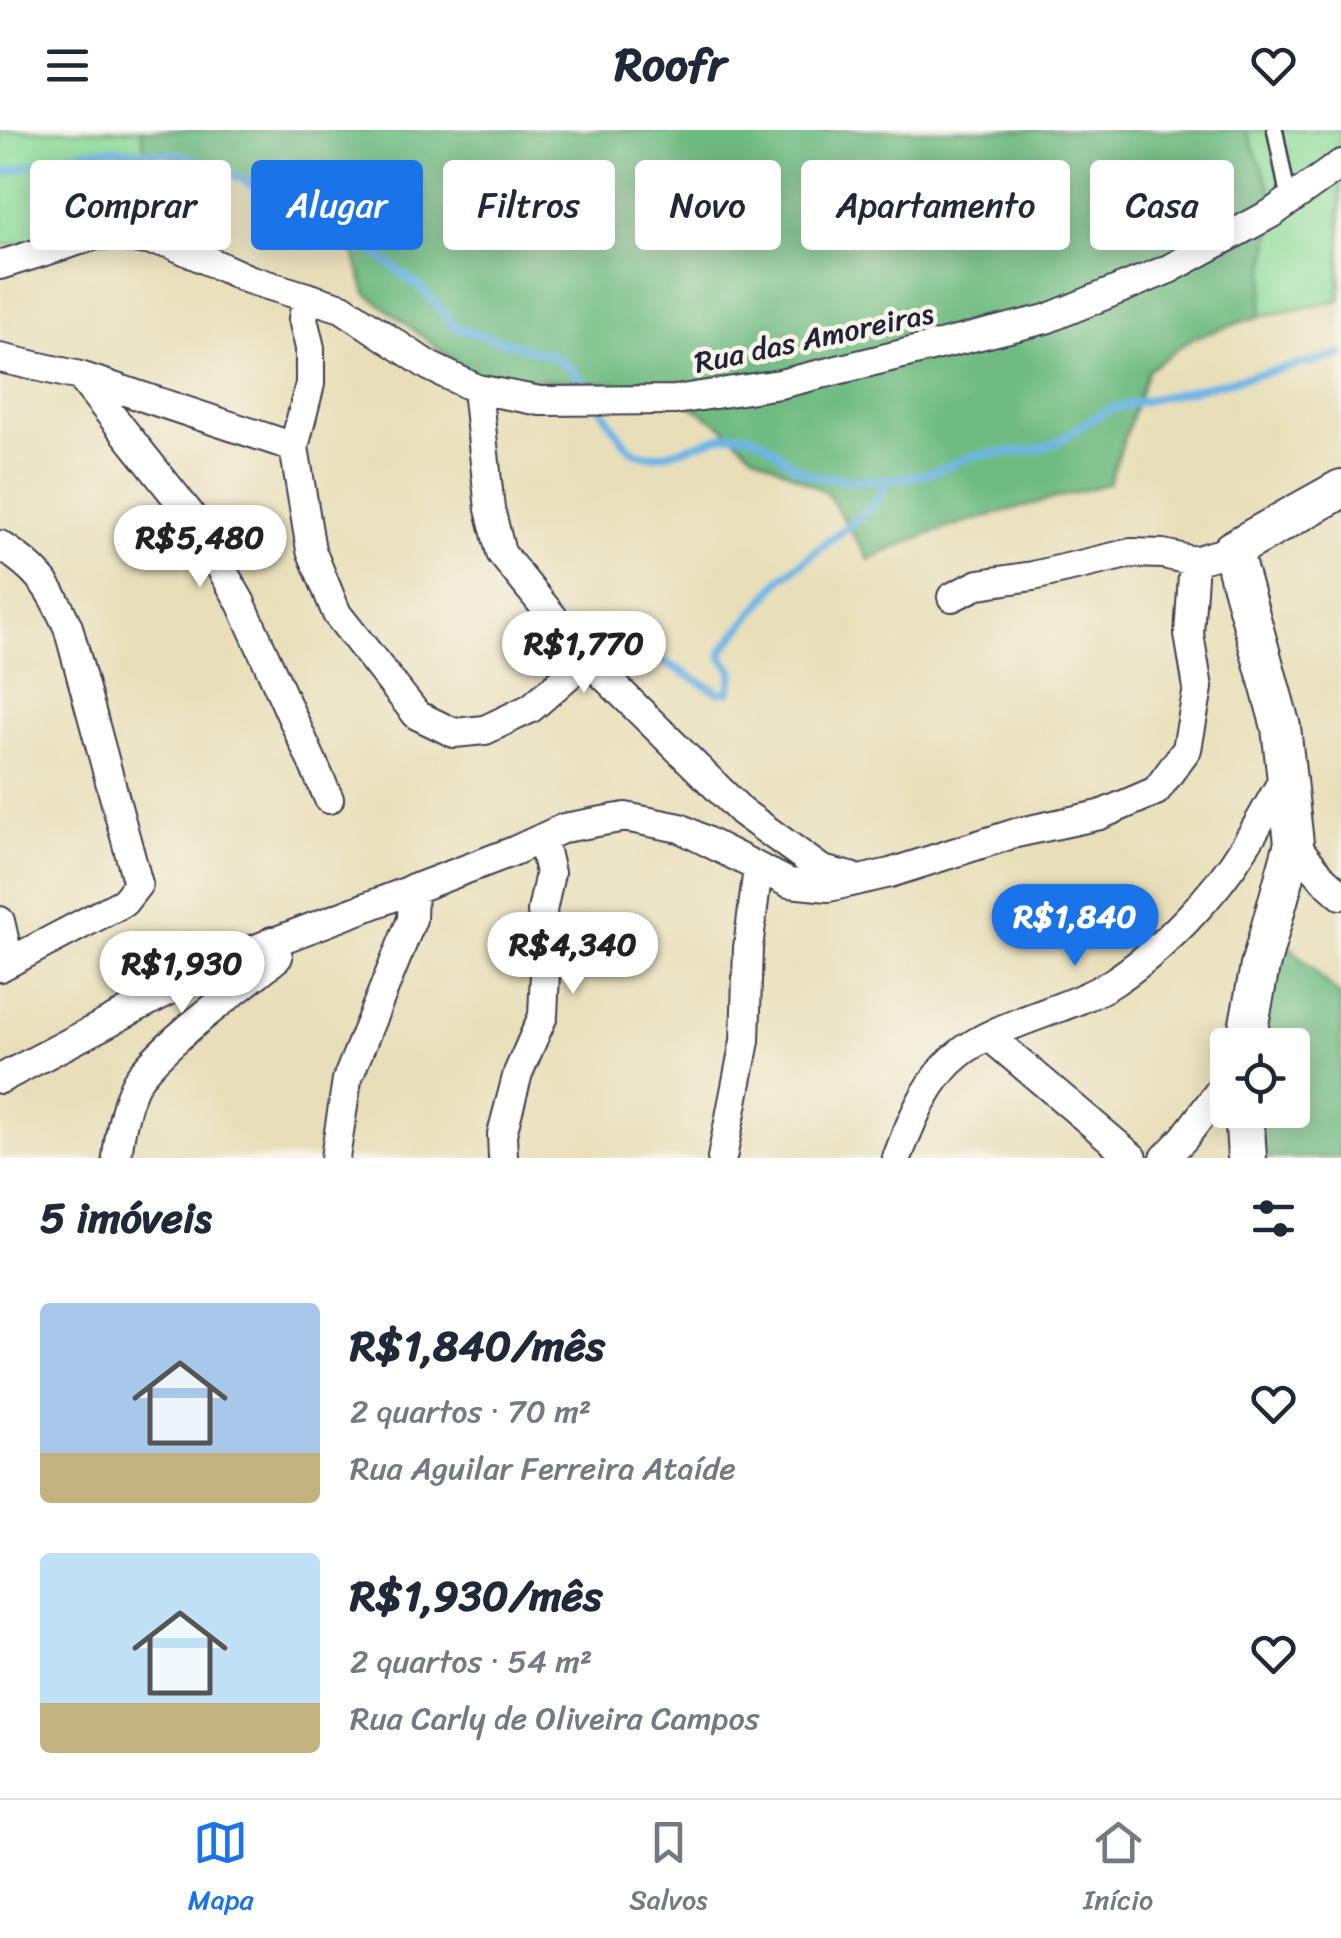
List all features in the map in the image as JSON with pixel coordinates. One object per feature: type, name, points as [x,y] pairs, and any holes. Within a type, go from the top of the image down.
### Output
[{"type":"street","name":"Rua das Amoreiras","points":[[0,265],[100,234],[170,243],[248,280],[342,308],[429,366],[477,390],[540,402],[676,400],[780,384],[1046,319],[1169,269],[1289,201],[1341,164]]},
{"type":"street","points":[[308,297],[304,319],[310,348],[310,384],[294,448],[312,550],[337,614],[417,715],[454,733],[484,730],[530,708],[587,659]]},
{"type":"street","points":[[0,358],[80,376],[294,448]]},
{"type":"street","points":[[80,376],[189,513],[240,602],[329,799]]},
{"type":"street","points":[[477,390],[490,509],[501,553],[587,659],[742,812],[822,870],[860,880]]},
{"type":"street","points":[[952,597],[979,584],[1033,576],[1130,553],[1163,554],[1194,561],[1232,550],[1341,489]]},
{"type":"street","points":[[0,545],[25,561],[50,588],[68,627],[138,884],[124,902],[0,967]]},
{"type":"street","points":[[1232,550],[1281,726],[1294,843],[1247,1028]]},
{"type":"street","points":[[117,1158],[119,1136],[138,1078],[275,949],[344,912],[564,828],[625,817],[680,828],[790,883],[829,887],[1016,833],[1100,815],[1156,792],[1187,750],[1198,688],[1189,634],[1194,561]]},
{"type":"street","points":[[896,1158],[911,1120],[934,1082],[959,1054],[1110,984],[1158,948],[1243,850],[1287,773]]},
{"type":"street","points":[[503,1158],[502,1134],[518,1074],[543,1016],[546,951],[542,911],[550,872],[542,838]]},
{"type":"street","points":[[1294,843],[1341,895]]},
{"type":"street","points":[[722,1158],[746,1041],[748,948],[758,868]]},
{"type":"street","points":[[335,1158],[347,1080],[412,919],[413,888]]},
{"type":"street","points":[[0,921],[5,943],[0,967]]},
{"type":"street","points":[[0,1079],[229,959],[275,949]]},
{"type":"street","points":[[990,1037],[1133,1158]]},
{"type":"street","points":[[1165,1158],[1210,1104]]},
{"type":"street","points":[[1245,1128],[1247,1158]]},
{"type":"lane","points":[[1275,130],[1289,201]]},
{"type":"green space","points":[[0,130],[141,130],[143,160],[30,160],[30,243],[0,245]]},
{"type":"green space","points":[[141,130],[1246,130],[1275,200],[1260,316],[1193,338],[1148,370],[1109,483],[957,525],[869,560],[827,493],[752,453],[722,426],[670,393],[607,383],[475,377],[366,293],[353,250],[423,250],[423,160],[251,160],[251,182],[231,176],[231,160],[179,160],[145,150]]},
{"type":"green space","points":[[1246,130],[1341,130],[1340,301],[1260,316],[1275,200]]},
{"type":"green space","points":[[1275,932],[1341,997],[1341,1158],[1238,1158],[1243,1128],[1310,1128],[1310,1028],[1260,1028]]},
{"type":"waterway","points":[[0,174],[75,153],[109,149],[181,155],[226,171],[371,249],[425,292],[457,328],[550,355],[571,367],[589,392]]},
{"type":"waterway","points":[[600,407],[623,441],[642,455],[669,453],[742,434],[762,440],[804,472],[829,478],[891,479],[922,475],[974,456],[1046,447],[1114,408],[1341,355]]},
{"type":"waterway","points":[[663,661],[718,692],[729,692],[733,671],[722,658],[722,651],[781,579],[874,505],[888,480]]}]
